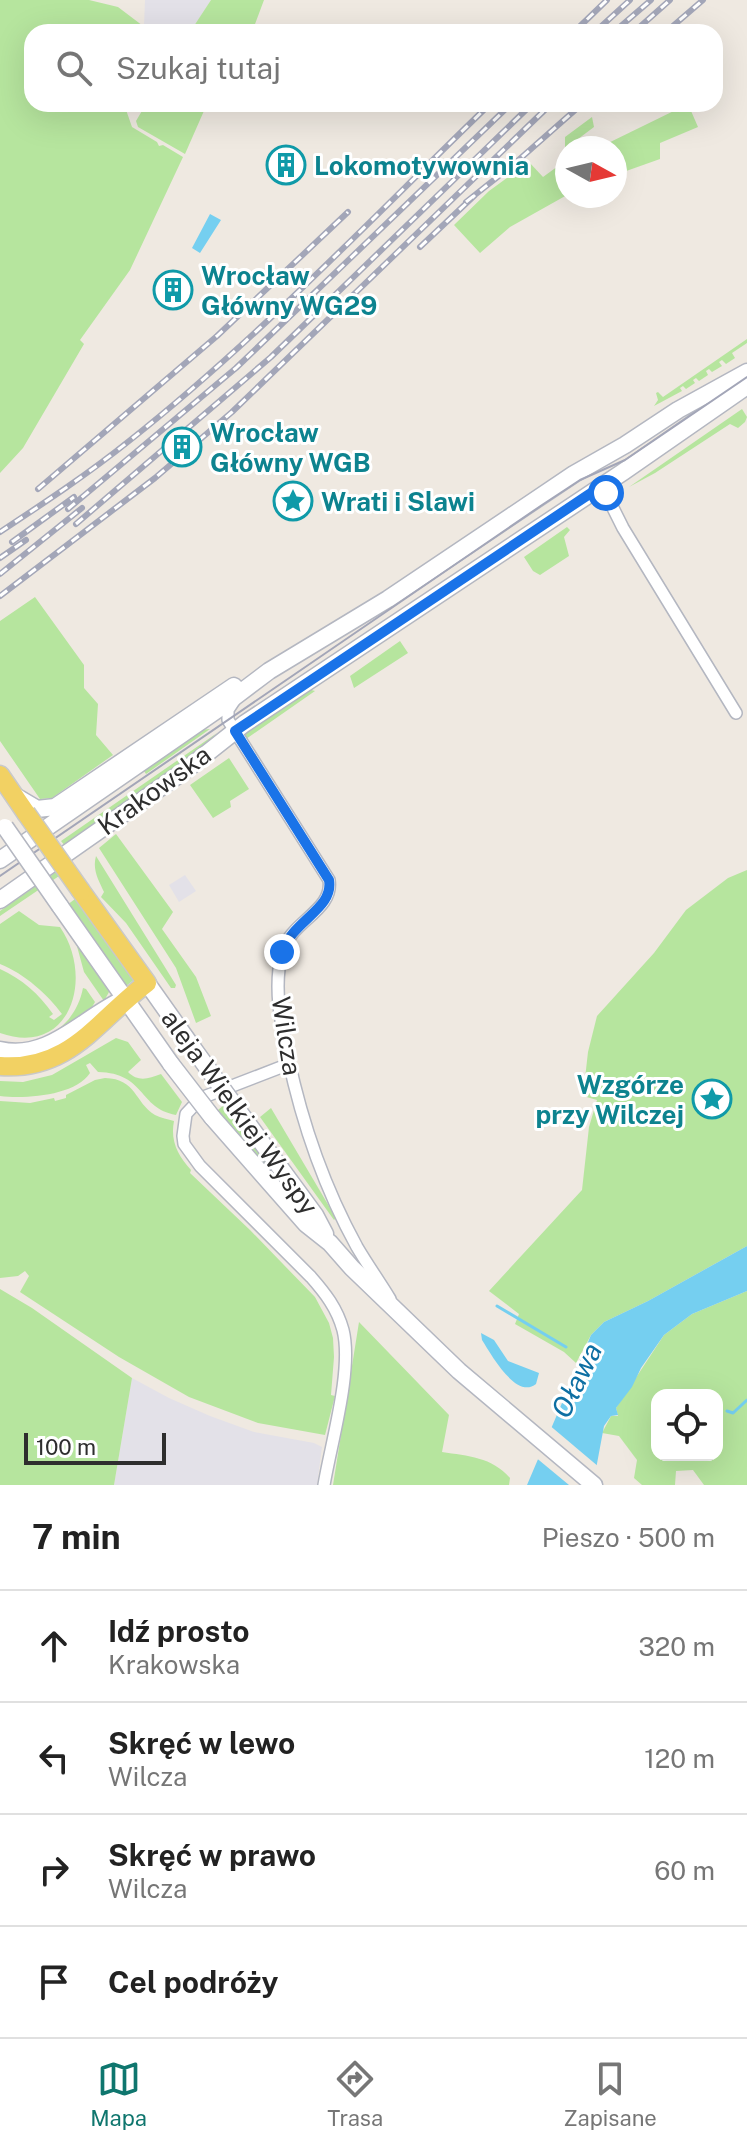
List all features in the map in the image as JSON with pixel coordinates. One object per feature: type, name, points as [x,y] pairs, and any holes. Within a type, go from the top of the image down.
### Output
[{"type":"main road","name":"Krakowska","points":[[0,860],[269,671],[388,599],[574,474],[747,372]]},
{"type":"main road","name":"Krakowska","points":[[0,900],[187,769],[235,731],[747,386]]},
{"type":"main road","points":[[30,810],[55,807],[228,689],[269,671]]},
{"type":"main road","points":[[0,775],[30,810],[81,891],[147,983],[125,999],[101,1026],[55,1057],[27,1066],[0,1066]]},
{"type":"main road","name":"aleja Wielkiej Wyspy","points":[[3,823],[171,1064],[212,1117],[306,1224],[330,1243],[459,1371],[594,1485]]},
{"type":"main road","name":"aleja Wielkiej Wyspy","points":[[147,983],[315,1215],[330,1243]]},
{"type":"main road","points":[[0,1050],[22,1052],[45,1047],[104,1008],[125,999]]},
{"type":"street","points":[[602,486],[623,528],[736,713]]},
{"type":"street","points":[[235,731],[228,720],[228,712],[242,691]]},
{"type":"street","name":"Wilcza","points":[[235,731],[330,884],[326,900],[293,930],[282,952],[278,990],[282,1032],[311,1147],[357,1247],[399,1313]]},
{"type":"street","points":[[289,1064],[201,1098],[186,1114],[183,1136],[184,1144],[200,1166],[328,1296],[343,1332],[344,1370],[324,1485]]},
{"type":"shaded area","points":[[145,0],[211,0],[195,24],[144,24]]},
{"type":"shaded area","points":[[185,875],[196,891],[179,902],[169,885]]},
{"type":"shaded area","points":[[132,1378],[169,1398],[254,1432],[322,1447],[317,1485],[114,1485]]},
{"type":"green space","points":[[0,0],[89,0],[118,7],[140,24],[24,24],[24,112],[127,112],[132,127],[159,146],[163,145],[183,157],[130,270],[80,340],[84,344],[23,448],[0,473]]},
{"type":"green space","points":[[211,0],[264,0],[255,24],[195,24]]},
{"type":"green space","points":[[141,112],[203,112],[185,154],[138,127],[136,121]]},
{"type":"green space","points":[[672,112],[691,112],[698,127],[660,143],[660,159],[627,171],[627,136],[623,136]]},
{"type":"green space","points":[[592,117],[594,127],[582,136],[566,136]]},
{"type":"green space","points":[[529,162],[543,177],[555,168],[555,202],[510,227],[480,253],[454,225],[489,191]]},
{"type":"green space","points":[[747,339],[747,343],[732,353],[735,358],[726,364],[722,360],[719,362],[722,366],[712,372],[709,369],[706,371],[708,375],[699,381],[696,378],[693,380],[695,383],[686,389],[683,386],[680,388],[682,391],[654,406],[658,400],[656,393],[663,397]]},
{"type":"green space","points":[[742,409],[747,417],[738,428],[730,424],[629,487]]},
{"type":"green space","points":[[567,527],[570,530],[564,537],[569,556],[540,575],[533,571],[524,557]]},
{"type":"green space","points":[[35,597],[84,665],[84,688],[98,704],[96,735],[113,755],[52,798],[40,799],[0,741],[0,621]]},
{"type":"green space","points":[[400,641],[408,653],[354,688],[350,676]]},
{"type":"green space","points":[[308,689],[315,691],[246,739],[246,732]]},
{"type":"green space","points":[[210,729],[146,774],[142,768],[200,730]]},
{"type":"green space","points":[[217,733],[183,764],[66,847],[61,841]]},
{"type":"green space","points":[[229,758],[249,789],[230,801],[231,807],[213,818],[190,785]]},
{"type":"green space","points":[[116,834],[173,912],[162,929],[196,977],[211,1016],[196,1023],[176,968],[99,848]]},
{"type":"green space","points":[[96,856],[175,988],[171,988],[126,923],[101,897],[104,892],[95,871]]},
{"type":"green space","points":[[59,870],[62,874],[0,916],[0,911]]},
{"type":"green space","points":[[747,870],[747,1246],[604,1322],[591,1335],[576,1363],[564,1352],[515,1324],[519,1314],[489,1291],[582,1190],[589,1127],[597,1100],[583,1096],[588,1052],[597,1016],[654,953],[686,910],[728,878]]},
{"type":"green space","points":[[79,896],[135,979],[126,986],[67,905]]},
{"type":"green space","points":[[19,911],[39,925],[60,927],[70,947],[75,969],[75,990],[59,1024],[44,1034],[24,1038],[0,1033],[0,969],[16,977],[36,994],[53,1014],[49,1017],[54,1020],[62,1014],[35,986],[0,964],[0,924]]},
{"type":"green space","points":[[75,939],[108,984],[109,992],[104,1001],[84,972]]},
{"type":"green space","points":[[83,988],[95,1002],[94,1010],[40,1044],[0,1045],[0,1041],[28,1042],[53,1033],[72,1014]]},
{"type":"green space","points":[[116,1038],[128,1042],[141,1060],[128,1072],[143,1079],[161,1074],[182,1102],[176,1115],[155,1105],[125,1078],[98,1072],[90,1063],[86,1065],[90,1073],[73,1087],[36,1096],[0,1096],[0,1081],[23,1082],[52,1075]]},
{"type":"green space","points":[[105,1078],[123,1082],[148,1110],[174,1121],[174,1142],[190,1173],[315,1297],[333,1338],[331,1395],[335,1396],[325,1435],[258,1423],[189,1397],[119,1357],[20,1292],[29,1276],[25,1271],[18,1276],[0,1278],[0,1101],[30,1103],[54,1098],[55,1101]]},
{"type":"green space","points":[[224,1105],[228,1106],[319,1228],[217,1114]]},
{"type":"green space","points":[[271,1108],[336,1218],[334,1220],[260,1117]]},
{"type":"green space","points":[[0,1289],[132,1378],[114,1485],[0,1485]]},
{"type":"green space","points":[[747,1291],[747,1485],[704,1485],[693,1470],[676,1471],[675,1485],[642,1485],[634,1478],[637,1460],[619,1436],[602,1433],[611,1416],[618,1416],[616,1408],[664,1335],[692,1314]]},
{"type":"green space","points":[[359,1322],[449,1415],[442,1452],[487,1462],[510,1478],[509,1485],[333,1485]]},
{"type":"water","points":[[210,214],[221,220],[200,253],[192,248]]},
{"type":"water","name":"Oława","points":[[747,1246],[747,1291],[692,1314],[664,1335],[616,1408],[618,1415],[611,1416],[604,1426],[593,1485],[527,1485],[591,1335],[604,1322]]},
{"type":"water","points":[[481,1333],[494,1340],[508,1361],[539,1373],[536,1384],[520,1386],[512,1381],[491,1355]]},
{"type":"pier","points":[[548,1424],[599,1467],[597,1485],[569,1485],[534,1456]]},
{"type":"waterway","name":"Oława","points":[[497,1306],[566,1347]]},
{"type":"waterway","points":[[727,1411],[733,1413],[747,1400]]},
{"type":"tram line","points":[[0,876],[542,505],[580,480],[625,460],[747,377]]},
{"type":"railway","points":[[582,24],[607,0]]},
{"type":"railway","points":[[604,24],[630,0]]},
{"type":"railway","points":[[623,24],[651,0]]},
{"type":"railway","points":[[643,24],[670,0]]},
{"type":"railway","points":[[675,24],[703,0]]},
{"type":"railway","points":[[0,532],[66,488],[177,402],[314,277],[482,112]]},
{"type":"railway","points":[[68,509],[236,368],[503,112]]},
{"type":"railway","points":[[76,524],[271,357],[524,112]]},
{"type":"railway","points":[[0,596],[155,478],[232,412],[543,112]]},
{"type":"railway","points":[[466,202],[573,112]]},
{"type":"railway","points":[[420,247],[475,195]]},
{"type":"railway","points":[[38,489],[217,336],[348,212]]},
{"type":"railway","points":[[12,542],[74,497]]},
{"type":"railway","points":[[0,574],[82,508]]},
{"type":"railway","points":[[0,558],[26,540]]},
{"type":"place","name":"Lokomotywownia","points":[[286,165]]},
{"type":"place","name":"Wrocław Główny WG29","points":[[173,290]]},
{"type":"place","name":"Wrocław Główny WGB","points":[[182,447]]},
{"type":"place","name":"Wrati i Slawi","points":[[293,501]]},
{"type":"place","name":"Wzgórze przy Wilczej","points":[[712,1099]]},
{"type":"route","points":[[282,952],[293,930],[326,900],[330,891],[329,880],[235,731],[602,486],[606,493]]}]
